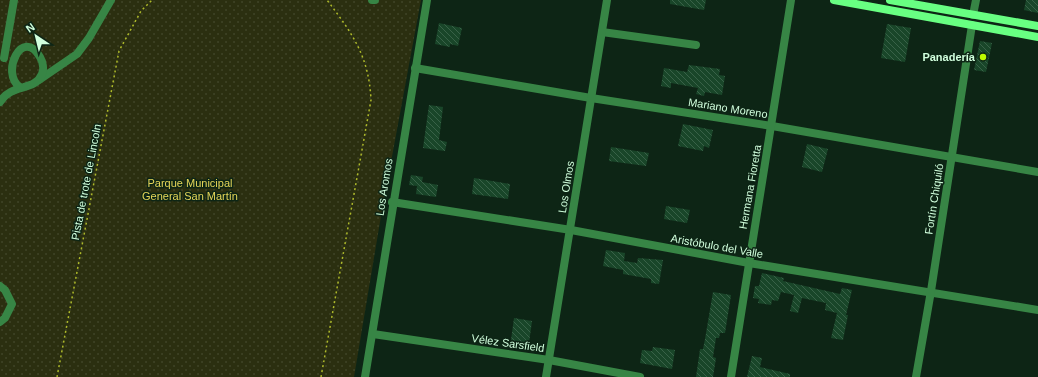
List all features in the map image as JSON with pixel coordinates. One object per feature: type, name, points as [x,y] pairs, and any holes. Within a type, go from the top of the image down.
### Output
[{"type":"main road","points":[[834,0],[1038,37]]},
{"type":"main road","points":[[890,0],[973,16],[1038,26]]},
{"type":"main road","points":[[972,25],[973,16]]},
{"type":"street","points":[[2,66],[14,0]]},
{"type":"street","points":[[0,46],[2,66],[8,81],[20,87],[27,87],[77,54],[90,38],[111,0]]},
{"type":"street","name":"Los Aromos","points":[[365,377],[373,334],[392,202],[427,0]]},
{"type":"street","name":"Los Olmos","points":[[546,377],[607,0]]},
{"type":"street","name":"Hermana Fioretta","points":[[731,377],[792,0]]},
{"type":"street","points":[[973,16],[976,0]]},
{"type":"street","name":"Fortín Chiquiló","points":[[916,377],[931,291],[972,25]]},
{"type":"street","points":[[602,32],[696,45]]},
{"type":"street","points":[[2,66],[6,56],[16,48],[29,48],[35,51],[42,61],[42,74],[38,80]]},
{"type":"street","name":"Mariano Moreno","points":[[415,68],[591,98],[772,126],[1038,172]]},
{"type":"street","points":[[0,102],[3,97],[20,87]]},
{"type":"street","name":"Aristóbulo del Valle","points":[[392,202],[571,230],[749,263],[931,291],[1038,310]]},
{"type":"street","points":[[0,286],[5,290],[12,304],[5,318],[0,322]]},
{"type":"street","name":"Vélez Sarsfield","points":[[373,334],[549,360],[640,377]]},
{"type":"path","name":"Pista de trote de Lincoln","points":[[57,377],[119,51],[141,10],[152,0]]},
{"type":"path","points":[[321,377],[371,100],[370,83],[362,52],[346,24],[327,0]]},
{"type":"green space","name":"Parque Municipal General San Martín","points":[[0,0],[421,0],[381,216],[354,377],[0,377]]},
{"type":"building","points":[[670,0],[706,0],[704,10],[670,4]]},
{"type":"building","points":[[1026,0],[1038,0],[1038,13],[1024,10]]},
{"type":"building","points":[[439,23],[462,28],[458,46],[450,44],[450,47],[435,44]]},
{"type":"building","points":[[887,24],[911,28],[905,62],[881,58]]},
{"type":"building","name":"Panadería","points":[[980,41],[992,43],[986,72],[974,70]]},
{"type":"building","points":[[689,65],[720,69],[719,75],[725,76],[722,95],[705,92],[704,96],[696,94],[698,88],[671,83],[671,88],[661,86],[664,68],[687,72]]},
{"type":"building","points":[[429,105],[443,107],[439,140],[447,142],[445,151],[423,148]]},
{"type":"building","points":[[683,124],[713,130],[709,148],[704,146],[703,151],[678,146]]},
{"type":"building","points":[[807,144],[828,149],[822,172],[802,167]]},
{"type":"building","points":[[611,147],[649,153],[646,166],[609,161]]},
{"type":"building","points":[[411,175],[423,177],[422,182],[438,185],[436,197],[416,194],[417,186],[409,185]]},
{"type":"building","points":[[474,178],[510,184],[508,199],[472,194]]},
{"type":"building","points":[[666,206],[690,210],[687,223],[664,219]]},
{"type":"building","points":[[606,250],[625,253],[624,261],[637,263],[638,258],[663,260],[659,284],[651,283],[651,279],[623,274],[623,270],[603,266]]},
{"type":"building","points":[[762,273],[784,278],[783,281],[840,294],[842,288],[852,290],[846,315],[848,315],[843,340],[831,338],[837,313],[825,310],[826,303],[802,298],[798,313],[790,311],[794,295],[781,292],[778,301],[772,300],[771,305],[758,303],[759,299],[753,298],[755,286],[759,286]]},
{"type":"building","points":[[713,292],[731,295],[725,333],[720,333],[719,338],[716,338],[713,357],[716,358],[713,377],[696,377],[700,349],[703,349]]},
{"type":"building","points":[[514,318],[532,321],[529,343],[511,340]]},
{"type":"building","points":[[653,347],[675,350],[672,369],[640,363],[642,350],[652,351]]},
{"type":"building","points":[[752,356],[762,358],[760,367],[790,374],[790,377],[747,377]]},
{"type":"place","name":"Panadería","points":[[983,57]]}]
